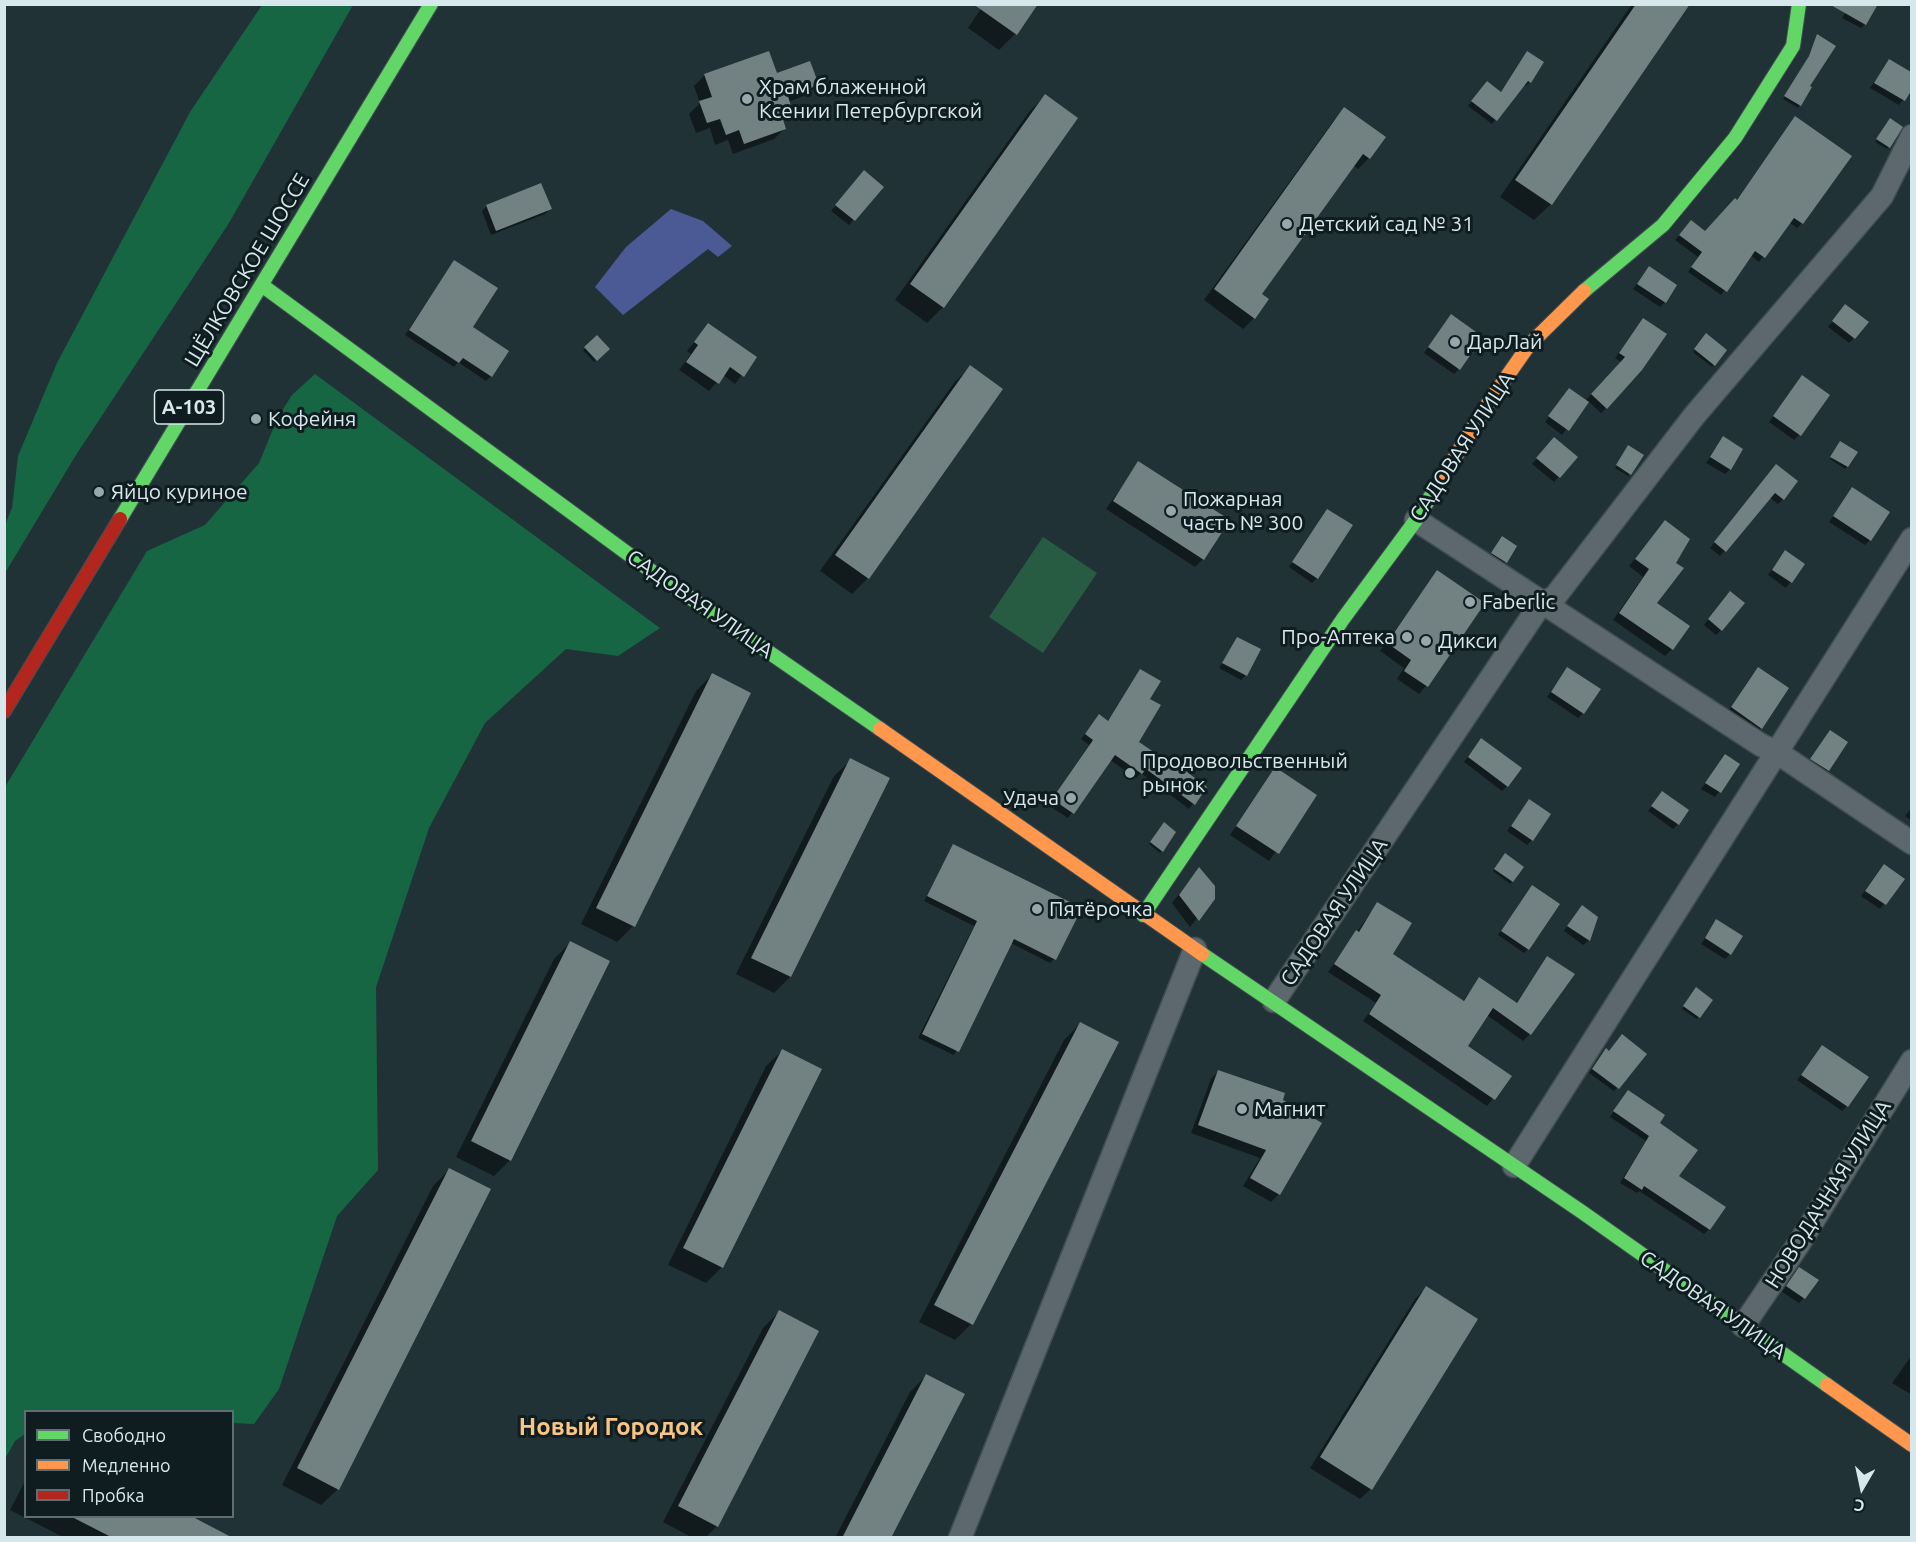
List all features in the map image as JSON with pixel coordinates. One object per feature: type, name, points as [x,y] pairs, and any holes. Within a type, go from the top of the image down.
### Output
[{"type":"street","name":"ЩЁЛКОВСКОЕ ШОССЕ","points":[[4,711],[263,286],[431,4]]},
{"type":"street","name":"САДОВАЯ УЛИЦА","points":[[1143,915],[1343,619],[1416,520],[1489,402],[1529,345],[1592,284],[1663,225],[1735,138],[1793,46],[1799,4]]},
{"type":"street","name":"САДОВАЯ УЛИЦА","points":[[1274,1001],[1542,602],[1554,597],[1694,416],[1882,196],[1911,136]]},
{"type":"street","name":"САДОВАЯ УЛИЦА","points":[[263,286],[650,570],[930,762],[1143,915],[1274,1001],[1514,1166],[1911,1445]]},
{"type":"street","points":[[1416,520],[1761,746],[1778,753],[1911,843]]},
{"type":"street","points":[[1514,1166],[1778,753],[1911,539]]},
{"type":"street","points":[[960,1538],[1195,949]]},
{"type":"street","name":"НОВОДАЧНАЯ УЛИЦА","points":[[1743,1326],[1800,1242],[1911,1061]]},
{"type":"green space","points":[[262,5],[353,5],[229,223],[76,455],[5,573],[5,525],[12,508],[18,456],[57,363],[190,112]]},
{"type":"green space","points":[[315,374],[660,628],[618,656],[566,649],[485,723],[429,828],[376,987],[378,1170],[337,1216],[279,1389],[254,1424],[234,1423],[234,1410],[24,1410],[24,1435],[15,1441],[5,1459],[5,787],[147,551],[205,525],[259,463],[278,417],[292,395]]},
{"type":"green space","points":[[1043,537],[1097,573],[1043,653],[989,617]]},
{"type":"water","points":[[671,209],[703,221],[732,246],[718,257],[708,249],[623,315],[595,287],[626,247]]},
{"type":"building","points":[[973,4],[1038,4],[1017,35]]},
{"type":"building","points":[[1636,4],[1690,4],[1552,205],[1515,180]]},
{"type":"building","points":[[1829,4],[1878,4],[1866,25]]},
{"type":"building","points":[[1817,34],[1836,46],[1810,86],[1812,87],[1801,106],[1784,96],[1809,56]]},
{"type":"building","name":"Храм блаженной Ксении Петербургской","points":[[769,51],[777,73],[810,61],[819,85],[788,96],[793,113],[782,116],[786,129],[744,144],[739,130],[726,135],[720,119],[707,123],[699,101],[712,97],[704,74]]},
{"type":"building","points":[[1527,51],[1544,62],[1531,83],[1528,81],[1497,121],[1471,101],[1487,81],[1501,92]]},
{"type":"building","points":[[1889,59],[1911,72],[1911,91],[1905,101],[1874,83]]},
{"type":"building","points":[[1045,94],[1078,118],[944,308],[910,284]]},
{"type":"building","name":"Детский сад № 31","points":[[1344,107],[1386,137],[1370,159],[1363,154],[1262,294],[1269,299],[1255,319],[1214,289]]},
{"type":"building","points":[[1795,116],[1852,156],[1803,224],[1794,218],[1765,258],[1755,251],[1727,292],[1691,267],[1702,252],[1679,235],[1691,220],[1705,231],[1735,198],[1737,200]]},
{"type":"building","points":[[1890,118],[1903,127],[1890,148],[1876,139]]},
{"type":"building","points":[[864,170],[884,187],[855,221],[835,205]]},
{"type":"building","points":[[541,183],[552,209],[496,231],[486,205]]},
{"type":"building","points":[[454,260],[498,288],[473,327],[509,351],[492,377],[463,358],[459,363],[409,330]]},
{"type":"building","points":[[1649,266],[1677,285],[1666,303],[1637,284]]},
{"type":"building","points":[[1845,304],[1869,322],[1855,339],[1832,321]]},
{"type":"building","name":"ДарЛай","points":[[1451,314],[1483,337],[1460,370],[1428,347]]},
{"type":"building","points":[[1643,318],[1667,334],[1642,370],[1607,409],[1591,394],[1625,357],[1619,353]]},
{"type":"building","points":[[708,323],[757,357],[744,377],[730,367],[719,384],[686,362],[698,345],[694,342]]},
{"type":"building","points":[[1706,333],[1727,350],[1715,366],[1694,349]]},
{"type":"building","points":[[597,335],[610,349],[597,361],[584,347]]},
{"type":"building","points":[[970,365],[1003,389],[869,579],[835,555]]},
{"type":"building","points":[[1802,375],[1830,395],[1801,436],[1773,416]]},
{"type":"building","points":[[1569,388],[1589,402],[1569,431],[1548,416]]},
{"type":"building","points":[[1723,436],[1743,449],[1731,470],[1710,457]]},
{"type":"building","points":[[1554,437],[1578,457],[1560,478],[1536,458]]},
{"type":"building","points":[[1840,441],[1858,452],[1848,467],[1830,457]]},
{"type":"building","points":[[1628,445],[1644,455],[1631,475],[1616,465]]},
{"type":"building","name":"Пожарная часть № 300","points":[[1138,461],[1230,520],[1204,560],[1113,501]]},
{"type":"building","points":[[1776,464],[1798,481],[1784,500],[1775,493],[1726,552],[1714,542]]},
{"type":"building","points":[[1852,487],[1890,512],[1871,541],[1833,516]]},
{"type":"building","points":[[1327,509],[1353,525],[1318,579],[1292,562]]},
{"type":"building","points":[[1665,520],[1690,539],[1676,563],[1684,568],[1657,603],[1690,626],[1673,650],[1619,613],[1649,569],[1635,559]]},
{"type":"building","points":[[1502,536],[1517,546],[1507,563],[1491,553]]},
{"type":"building","points":[[1785,550],[1805,564],[1792,583],[1772,570]]},
{"type":"building","points":[[1437,570],[1485,603],[1428,687],[1404,671],[1411,660],[1387,643]]},
{"type":"building","points":[[1730,591],[1745,603],[1722,631],[1708,619]]},
{"type":"building","points":[[1237,637],[1261,649],[1247,676],[1222,663]]},
{"type":"building","points":[[1567,667],[1601,689],[1584,714],[1551,692]]},
{"type":"building","points":[[1758,667],[1789,688],[1762,729],[1731,707]]},
{"type":"building","points":[[1140,669],[1161,681],[1150,699],[1161,705],[1139,742],[1177,768],[1179,766],[1207,787],[1195,805],[1146,769],[1142,774],[1115,755],[1074,814],[1052,799],[1093,740],[1085,734],[1099,714],[1108,721]]},
{"type":"building","points":[[712,673],[751,693],[635,927],[596,908]]},
{"type":"building","points":[[1830,730],[1848,742],[1829,771],[1810,759]]},
{"type":"building","points":[[1481,738],[1522,768],[1508,787],[1468,757]]},
{"type":"building","points":[[1725,754],[1740,764],[1721,793],[1705,783]]},
{"type":"building","points":[[850,758],[890,778],[791,977],[751,958]]},
{"type":"building","points":[[1275,767],[1317,795],[1279,854],[1236,826]]},
{"type":"building","points":[[1662,791],[1689,810],[1679,825],[1651,806]]},
{"type":"building","points":[[1529,799],[1551,814],[1533,841],[1511,826]]},
{"type":"building","points":[[1164,822],[1176,832],[1163,852],[1150,842]]},
{"type":"building","points":[[953,844],[1082,908],[1056,960],[1014,939],[959,1052],[922,1034],[977,921],[927,896]]},
{"type":"building","points":[[1505,853],[1524,867],[1513,882],[1494,869]]},
{"type":"building","points":[[1884,864],[1905,879],[1886,905],[1865,891]]},
{"type":"building","points":[[1199,867],[1215,886],[1215,899],[1199,921],[1179,895]]},
{"type":"building","points":[[1532,885],[1560,904],[1529,950],[1501,931]]},
{"type":"building","points":[[1377,902],[1412,923],[1393,954],[1464,1001],[1479,977],[1517,1003],[1547,956],[1575,974],[1531,1035],[1493,1008],[1468,1046],[1512,1076],[1495,1100],[1369,1014],[1381,995],[1334,964],[1356,930],[1359,932]]},
{"type":"building","points":[[1582,905],[1598,917],[1590,941],[1567,926]]},
{"type":"building","points":[[1716,919],[1743,936],[1731,955],[1705,938]]},
{"type":"building","points":[[570,941],[610,961],[511,1161],[471,1141]]},
{"type":"building","points":[[1696,987],[1713,1000],[1700,1018],[1683,1006]]},
{"type":"building","points":[[1080,1022],[1119,1042],[973,1325],[934,1305]]},
{"type":"building","points":[[1622,1034],[1647,1054],[1619,1089],[1592,1069],[1606,1048],[1609,1051]]},
{"type":"building","points":[[1822,1045],[1869,1077],[1848,1107],[1801,1075]]},
{"type":"building","points":[[782,1049],[822,1069],[723,1268],[683,1248]]},
{"type":"building","points":[[1218,1070],[1285,1093],[1283,1100],[1322,1123],[1280,1195],[1250,1178],[1266,1150],[1198,1125]]},
{"type":"building","points":[[1628,1090],[1665,1115],[1660,1123],[1698,1150],[1679,1176],[1726,1207],[1710,1230],[1644,1186],[1642,1190],[1624,1178],[1649,1136],[1613,1111]]},
{"type":"building","points":[[449,1168],[491,1189],[339,1490],[297,1468]]},
{"type":"building","points":[[1799,1267],[1819,1280],[1805,1299],[1786,1286]]},
{"type":"building","points":[[1426,1286],[1478,1319],[1372,1490],[1320,1457]]},
{"type":"building","points":[[779,1310],[819,1331],[718,1527],[678,1506]]},
{"type":"building","points":[[926,1374],[965,1394],[891,1538],[842,1538]]},
{"type":"building","points":[[74,1518],[195,1518],[233,1538],[113,1538]]},
{"type":"traffic: fast","points":[[120,519],[431,4]]},
{"type":"traffic: fast","points":[[1584,291],[1663,225],[1735,138],[1793,46],[1799,4]]},
{"type":"traffic: fast","points":[[263,286],[650,570],[880,729]]},
{"type":"traffic: fast","points":[[1143,915],[1343,619],[1416,520],[1439,483]]},
{"type":"traffic: fast","points":[[1202,954],[1582,1212],[1827,1385]]},
{"type":"traffic: slow","points":[[1439,483],[1489,402],[1529,345],[1584,291]]},
{"type":"traffic: slow","points":[[880,729],[1202,954]]},
{"type":"traffic: slow","points":[[1827,1385],[1912,1445]]},
{"type":"traffic: jam","points":[[4,711],[120,519]]},
{"type":"place","name":"Храм блаженной Ксении Петербургской","points":[[747,99]]},
{"type":"place","name":"Детский сад № 31","points":[[1287,224]]},
{"type":"place","name":"ДарЛай","points":[[1455,342]]},
{"type":"place","name":"Кофейня","points":[[256,419]]},
{"type":"place","name":"Яйцо куриное","points":[[99,492]]},
{"type":"place","name":"Пожарная часть № 300","points":[[1171,511]]},
{"type":"place","name":"Faberlic","points":[[1470,602]]},
{"type":"place","name":"Про-Аптека","points":[[1407,637]]},
{"type":"place","name":"Дикси","points":[[1426,641]]},
{"type":"place","name":"Продовольственный рынок","points":[[1130,773]]},
{"type":"place","name":"Удача","points":[[1071,798]]},
{"type":"place","name":"Пятёрочка","points":[[1037,909]]},
{"type":"place","name":"Магнит","points":[[1242,1109]]},
{"type":"district","name":"Новый Городок","points":[[611,1427]]}]
